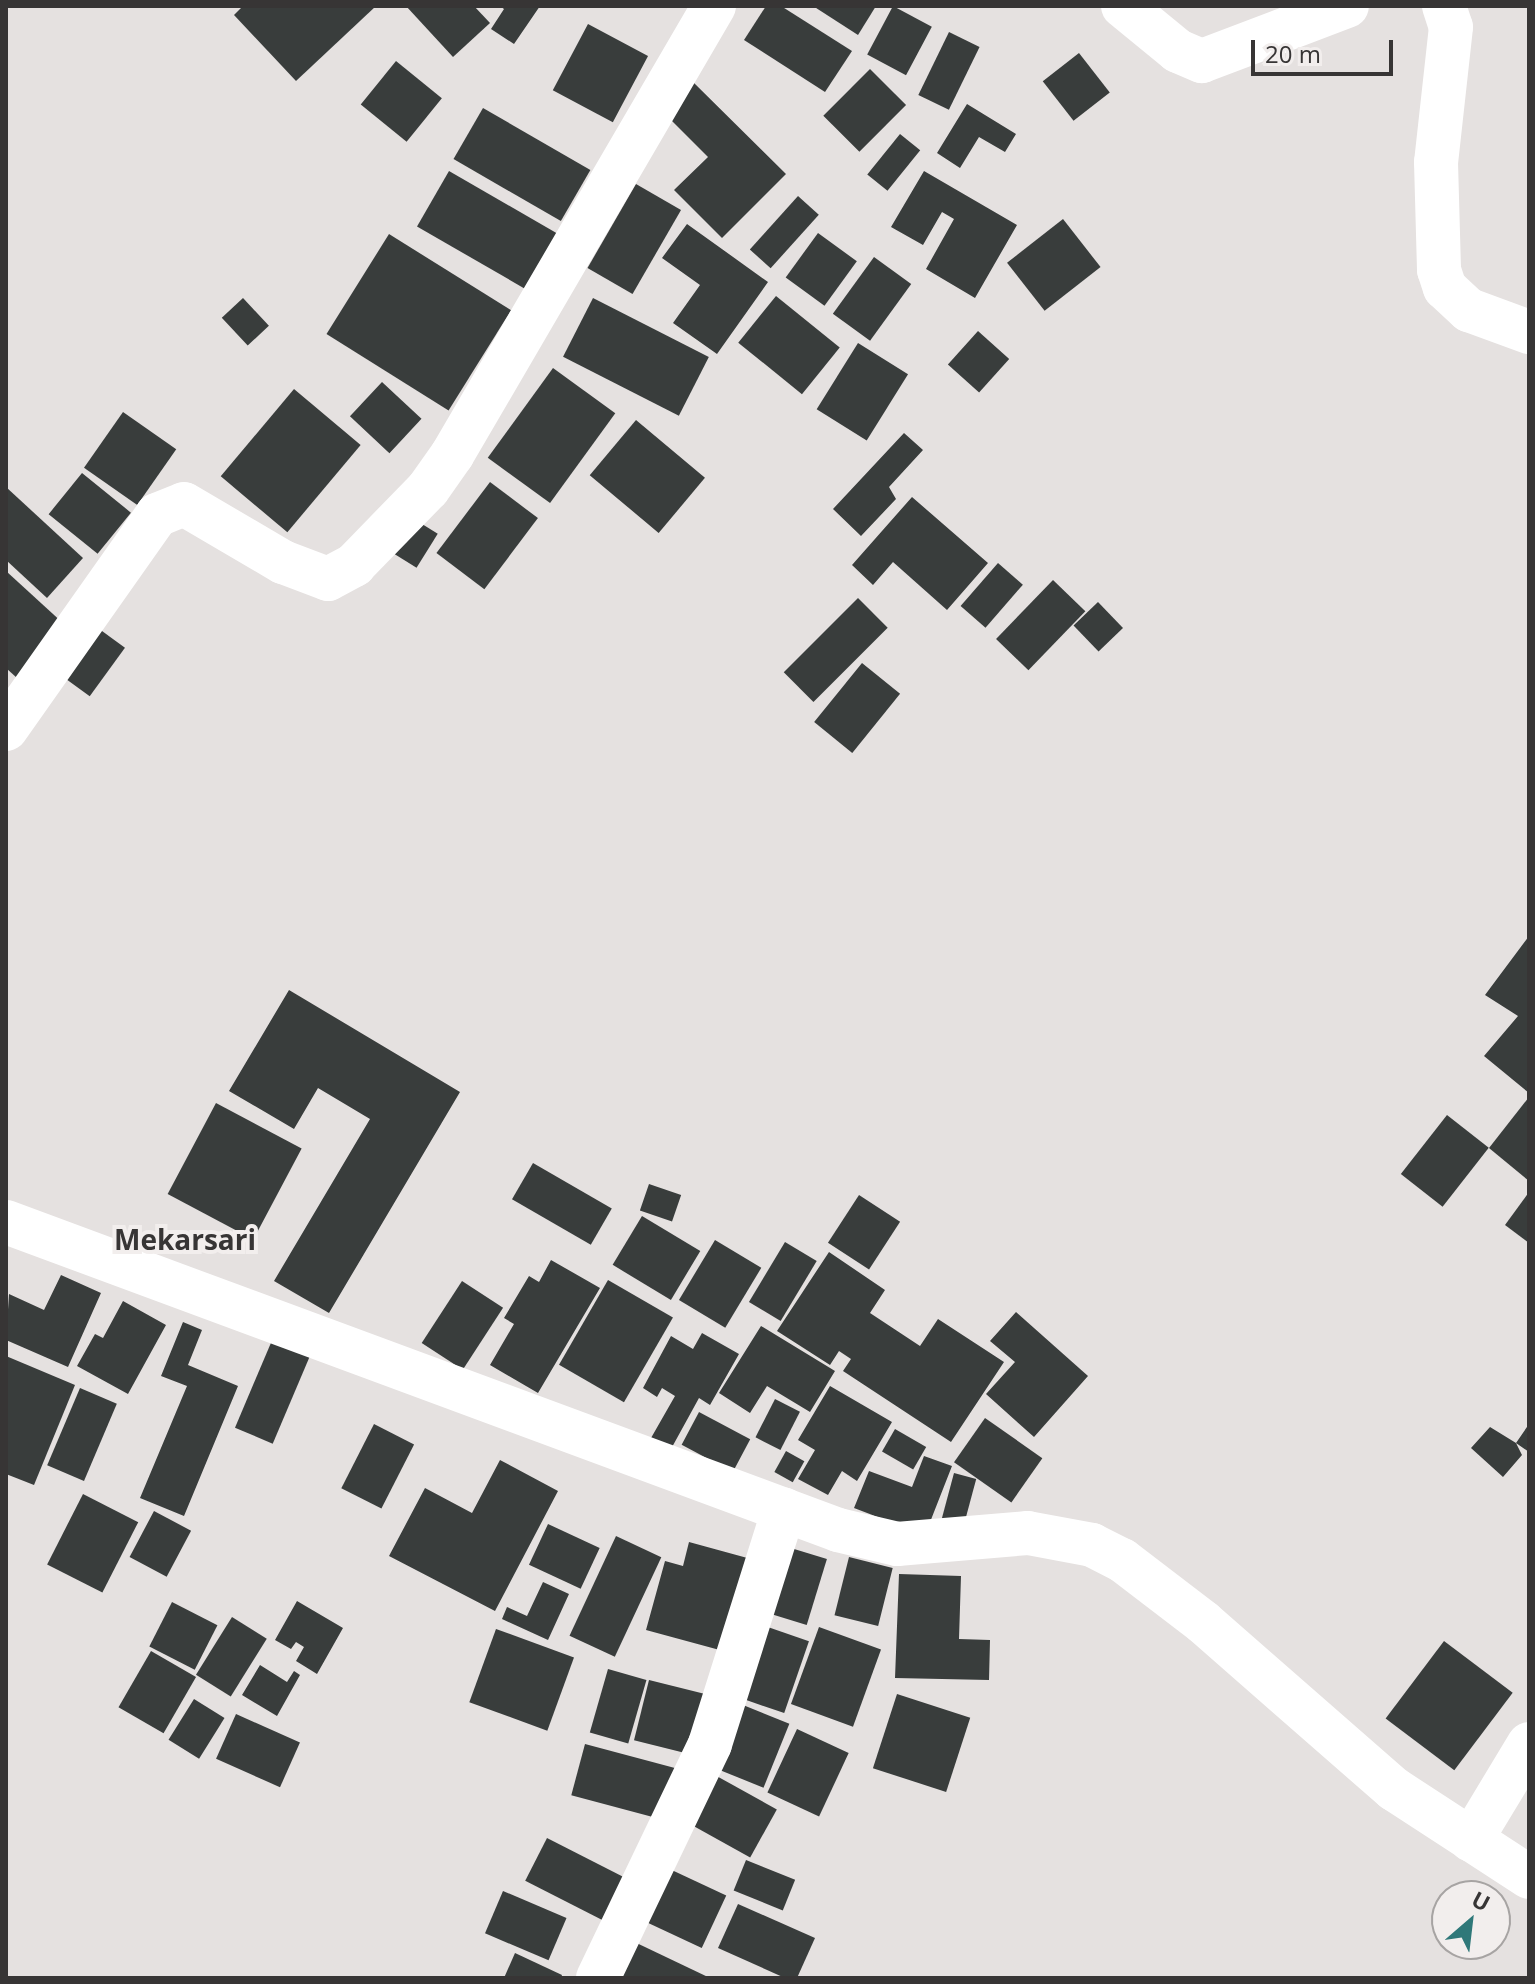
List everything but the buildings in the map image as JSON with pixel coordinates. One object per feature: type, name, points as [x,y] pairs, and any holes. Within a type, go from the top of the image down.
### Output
[{"type":"street","points":[[6,729],[157,515],[184,504],[283,562],[328,579],[354,565],[428,489],[452,455],[714,6]]},
{"type":"street","points":[[1123,6],[1178,51],[1202,61],[1347,6]]},
{"type":"street","points":[[1444,6],[1451,27],[1436,162],[1439,270],[1445,288],[1469,310],[1529,332]]},
{"type":"street","points":[[6,1222],[784,1509],[897,1544],[1028,1533],[1092,1545],[1122,1560],[1203,1622],[1394,1789],[1529,1877]]},
{"type":"street","points":[[598,1978],[710,1744],[784,1509]]},
{"type":"street","points":[[1471,1840],[1529,1744]]},
{"type":"district","name":"Mekarsari","points":[[185,1239]]}]
